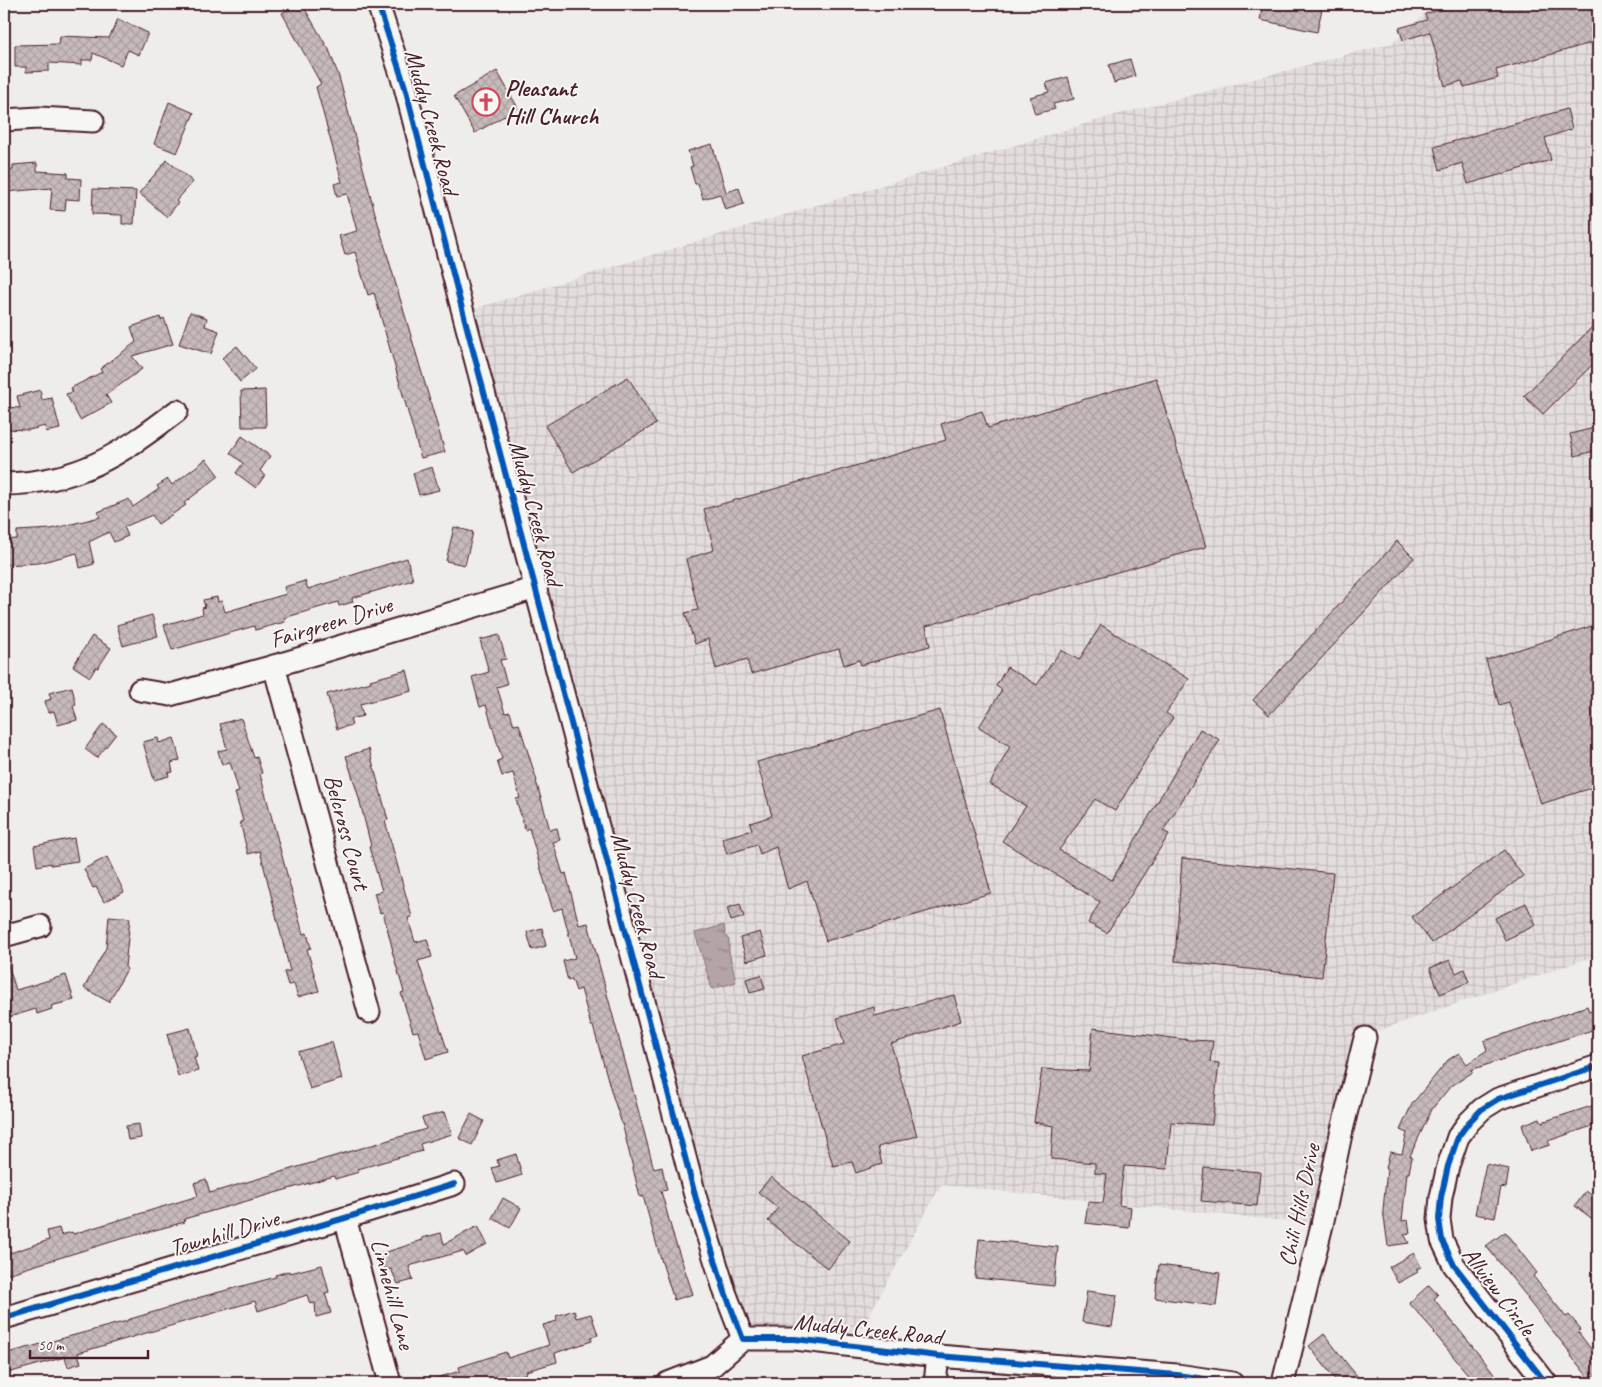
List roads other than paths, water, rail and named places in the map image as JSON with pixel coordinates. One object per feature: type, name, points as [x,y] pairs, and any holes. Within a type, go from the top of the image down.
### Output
[{"type":"street","name":"Muddy Creek Road","points":[[378,4],[405,87],[696,1199],[724,1292],[743,1339],[795,1338],[938,1356],[1176,1375],[1232,1383]]},
{"type":"street","points":[[4,120],[40,118],[93,121]]},
{"type":"street","points":[[4,484],[49,480],[85,470],[112,458],[177,412]]},
{"type":"street","name":"Fairgreen Drive","points":[[140,690],[170,695],[536,588]]},
{"type":"street","name":"Belcross Court","points":[[274,666],[370,1012]]},
{"type":"street","points":[[4,936],[40,926]]},
{"type":"street","name":"Chili Hills Drive","points":[[1284,1383],[1365,1038]]},
{"type":"street","name":"Allview Circle","points":[[1546,1383],[1454,1265],[1442,1240],[1439,1219],[1441,1197],[1448,1166],[1458,1137],[1482,1109],[1498,1099],[1598,1066]]},
{"type":"street","name":"Townhill Drive","points":[[4,1318],[454,1184]]},
{"type":"street","name":"Linnehill Lane","points":[[345,1218],[390,1383]]},
{"type":"street","points":[[668,1383],[712,1366],[743,1339]]},
{"type":"street","points":[[935,1383],[938,1356]]},
{"type":"water","points":[[724,925],[725,935],[729,940],[729,952],[736,982],[712,989],[695,933]]},
{"type":"place","name":"Pleasant Hill Church","points":[[486,102]]}]
